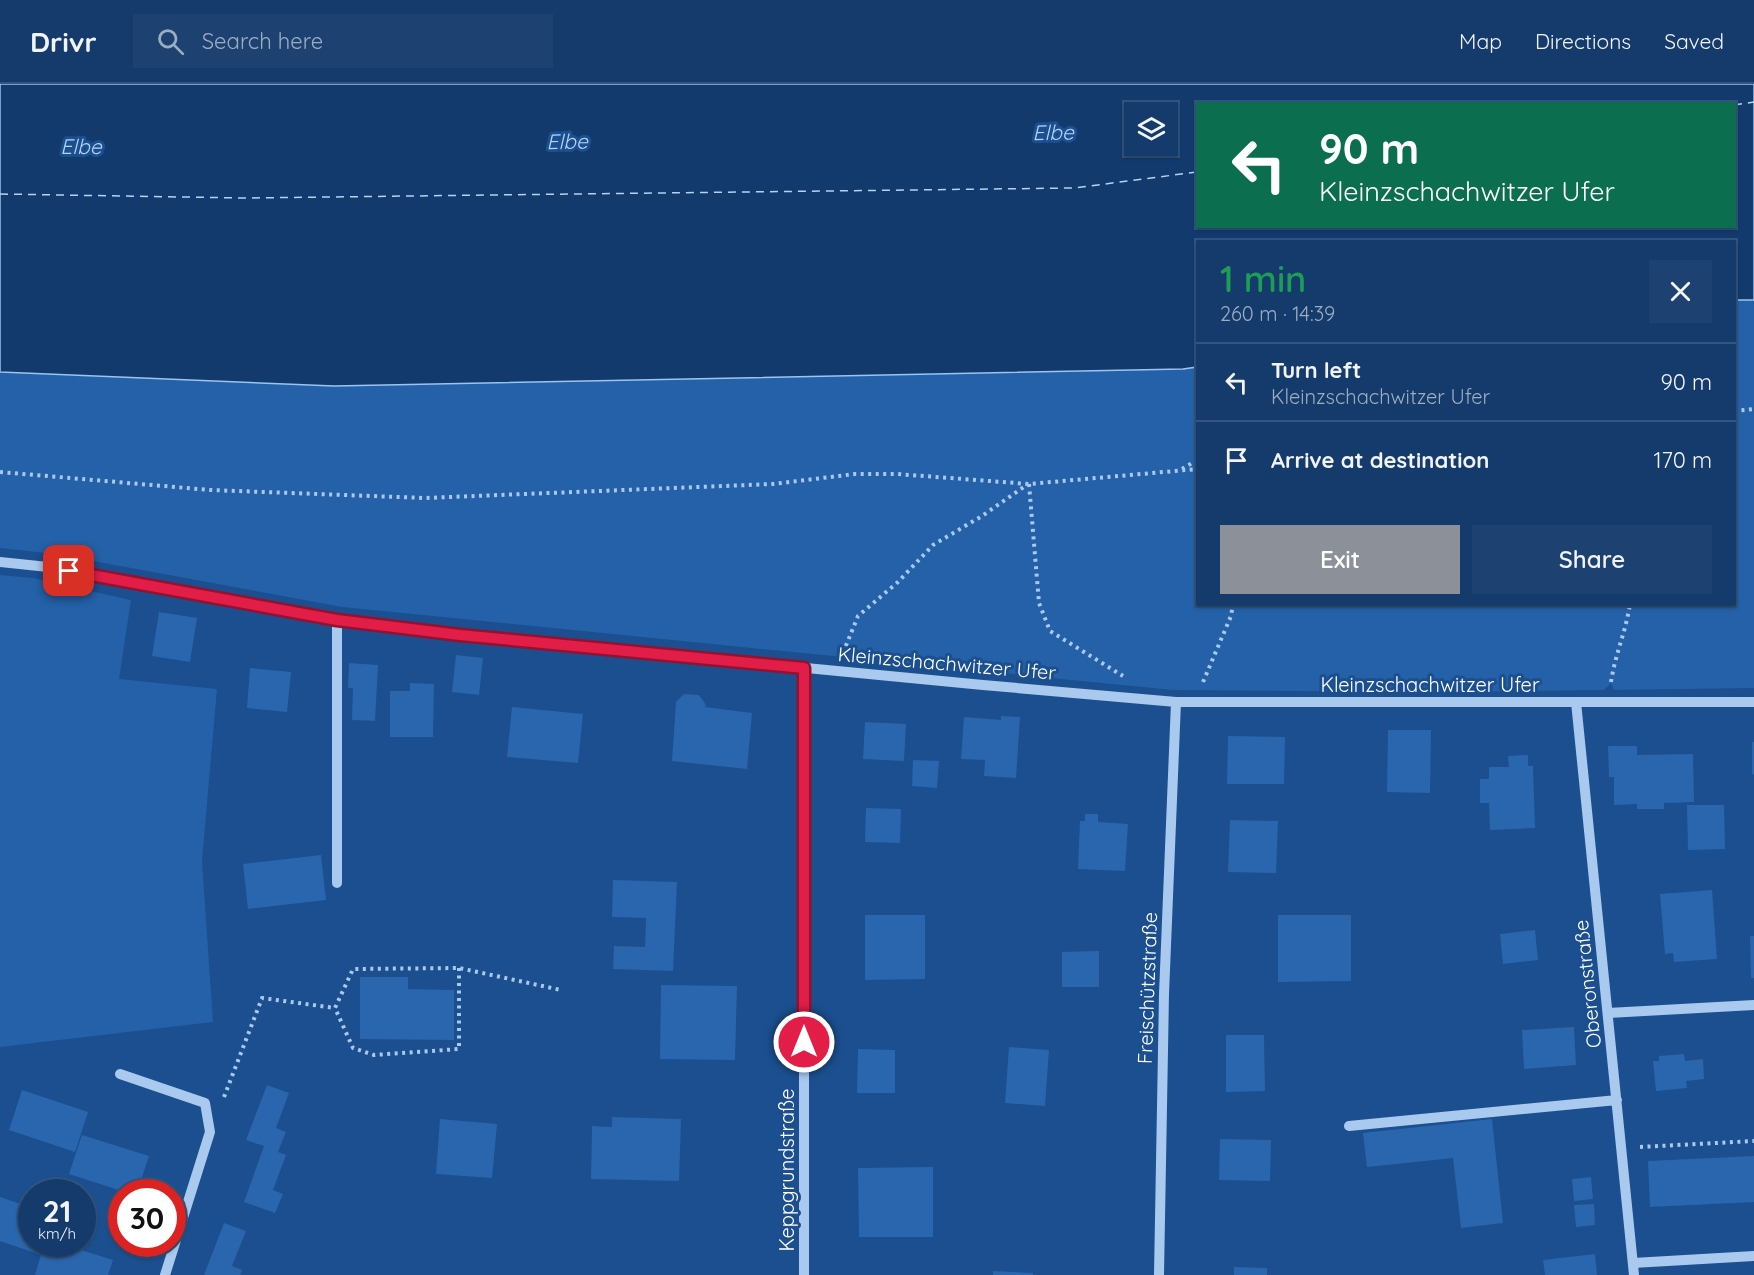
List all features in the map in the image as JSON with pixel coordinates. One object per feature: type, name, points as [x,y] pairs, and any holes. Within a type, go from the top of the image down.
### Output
[{"type":"street","name":"Kleinzschachwitzer Ufer","points":[[0,562],[48,567],[337,620],[460,635],[1176,702],[1576,702],[1608,700],[1754,702]]},
{"type":"street","points":[[337,620],[337,883]]},
{"type":"street","name":"Keppgrundstraße","points":[[804,668],[804,1275]]},
{"type":"street","name":"Freischützstraße","points":[[1159,1275],[1164,994],[1176,702]]},
{"type":"street","name":"Oberonstraße","points":[[1576,702],[1634,1275]]},
{"type":"street","points":[[1608,1013],[1754,1005]]},
{"type":"street","points":[[120,1074],[205,1102],[210,1132],[165,1275]]},
{"type":"street","points":[[1349,1126],[1617,1100]]},
{"type":"street","points":[[1633,1263],[1754,1256]]},
{"type":"path","points":[[1736,411],[1754,408]]},
{"type":"path","points":[[1180,471],[1196,461]]},
{"type":"path","points":[[0,472],[210,490],[425,498],[772,484],[855,474],[897,474],[1029,484],[1196,469]]},
{"type":"path","points":[[836,671],[858,616],[898,582],[933,545],[982,516],[1029,484]]},
{"type":"path","points":[[1029,484],[1039,603],[1050,631],[1125,677]]},
{"type":"path","points":[[1199,702],[1204,680],[1232,616],[1233,606]]},
{"type":"path","points":[[1608,700],[1630,606]]},
{"type":"path","points":[[459,968],[459,1049],[374,1055],[353,1048],[335,1008],[353,969],[459,968],[561,990]]},
{"type":"path","points":[[223,1098],[262,998],[335,1008]]},
{"type":"path","points":[[1622,1148],[1754,1141]]},
{"type":"shaded area","points":[[1736,300],[1754,300],[1754,688],[1614,690],[1611,683],[1604,690],[1431,692],[1172,690],[342,607],[55,554],[0,548],[0,372],[334,386],[1196,367],[1196,606],[1736,606]]},
{"type":"shaded area","points":[[0,575],[33,578],[131,600],[119,679],[217,689],[202,861],[213,1022],[0,1047]]},
{"type":"water","name":"Elbe","points":[[0,84],[1754,84],[1754,300],[1736,300],[1736,240],[1196,240],[1196,367],[334,386],[0,372]]},
{"type":"building","points":[[159,612],[197,618],[190,662],[152,656]]},
{"type":"building","points":[[456,655],[483,658],[479,695],[452,692]]},
{"type":"building","points":[[349,663],[378,665],[375,721],[352,720],[353,688],[348,688]]},
{"type":"building","points":[[250,668],[291,672],[287,712],[247,708]]},
{"type":"building","points":[[410,683],[434,684],[433,737],[390,737],[390,691],[410,691]]},
{"type":"building","points":[[684,694],[699,695],[705,707],[752,713],[747,769],[672,761],[676,702]]},
{"type":"building","points":[[512,707],[583,714],[578,763],[507,757]]},
{"type":"building","points":[[1001,716],[1020,717],[1016,778],[984,776],[985,760],[961,759],[964,717],[1001,720]]},
{"type":"building","points":[[865,722],[906,724],[904,761],[863,759]]},
{"type":"building","points":[[1388,730],[1431,730],[1430,793],[1387,792]]},
{"type":"building","points":[[1228,736],[1285,737],[1284,784],[1227,784]]},
{"type":"building","points":[[1752,742],[1754,742],[1754,774],[1752,775]]},
{"type":"building","points":[[1608,746],[1637,746],[1637,755],[1693,754],[1694,802],[1664,803],[1664,809],[1637,809],[1637,804],[1614,805],[1614,777],[1609,777]]},
{"type":"building","points":[[1528,755],[1528,766],[1533,766],[1535,828],[1490,830],[1489,803],[1480,803],[1480,779],[1489,779],[1489,767],[1509,767],[1508,756]]},
{"type":"building","points":[[913,760],[939,761],[937,788],[912,786]]},
{"type":"building","points":[[1687,805],[1724,805],[1725,849],[1688,850]]},
{"type":"building","points":[[866,808],[901,809],[900,843],[865,842]]},
{"type":"building","points":[[1085,814],[1098,814],[1098,822],[1128,824],[1125,871],[1078,869],[1080,821],[1085,821]]},
{"type":"building","points":[[1230,820],[1278,821],[1276,873],[1228,872]]},
{"type":"building","points":[[321,855],[326,900],[248,909],[243,864]]},
{"type":"building","points":[[613,880],[677,882],[673,971],[613,969],[614,946],[645,947],[646,918],[612,917]]},
{"type":"building","points":[[1712,890],[1717,959],[1674,962],[1673,953],[1665,954],[1660,894]]},
{"type":"building","points":[[865,915],[925,915],[925,979],[865,980]]},
{"type":"building","points":[[1278,915],[1351,915],[1351,981],[1278,982]]},
{"type":"building","points":[[1535,930],[1538,960],[1503,964],[1500,934]]},
{"type":"building","points":[[1750,936],[1754,936],[1754,978],[1751,978]]},
{"type":"building","points":[[1099,951],[1099,987],[1062,987],[1062,952]]},
{"type":"building","points":[[360,977],[408,977],[408,989],[454,990],[454,1040],[360,1039]]},
{"type":"building","points":[[661,985],[737,986],[735,1060],[660,1059]]},
{"type":"building","points":[[1574,1027],[1576,1065],[1524,1069],[1522,1030]]},
{"type":"building","points":[[1226,1035],[1264,1035],[1265,1091],[1226,1092]]},
{"type":"building","points":[[1009,1047],[1049,1050],[1045,1106],[1005,1103]]},
{"type":"building","points":[[858,1049],[895,1050],[895,1093],[857,1093]]},
{"type":"building","points":[[1684,1054],[1685,1061],[1703,1059],[1704,1079],[1686,1081],[1687,1088],[1656,1091],[1653,1061],[1659,1061],[1659,1056]]},
{"type":"building","points":[[267,1085],[289,1093],[276,1128],[286,1132],[278,1152],[286,1155],[273,1190],[283,1194],[275,1213],[244,1202],[264,1146],[246,1140]]},
{"type":"building","points":[[22,1090],[88,1112],[75,1152],[9,1130]]},
{"type":"building","points":[[612,1117],[681,1119],[679,1181],[591,1179],[592,1126],[612,1127]]},
{"type":"building","points":[[440,1119],[497,1124],[492,1178],[436,1174]]},
{"type":"building","points":[[1492,1119],[1503,1223],[1461,1228],[1453,1158],[1367,1167],[1363,1133]]},
{"type":"building","points":[[82,1135],[149,1156],[141,1179],[108,1179],[108,1187],[96,1183],[96,1179],[85,1179],[69,1174]]},
{"type":"building","points":[[1220,1139],[1271,1140],[1270,1181],[1219,1180]]},
{"type":"building","points":[[1754,1156],[1754,1202],[1650,1207],[1648,1161]]},
{"type":"building","points":[[933,1167],[933,1237],[859,1237],[858,1168]]},
{"type":"building","points":[[1591,1177],[1593,1199],[1574,1201],[1572,1179]]},
{"type":"building","points":[[0,1197],[18,1203],[18,1247],[0,1241]]},
{"type":"building","points":[[1594,1204],[1595,1225],[1576,1227],[1574,1205]]},
{"type":"building","points":[[224,1223],[246,1231],[232,1266],[242,1270],[240,1275],[204,1275]]},
{"type":"building","points":[[1595,1254],[1597,1275],[1545,1275],[1543,1260]]},
{"type":"building","points":[[96,1255],[113,1260],[108,1275],[35,1275],[40,1257],[96,1257]]},
{"type":"building","points":[[1234,1267],[1267,1268],[1267,1275],[1234,1275]]},
{"type":"building","points":[[993,1271],[1033,1273],[1033,1275],[993,1275]]},
{"type":"ferry route","points":[[1736,105],[1754,102]]},
{"type":"ferry route","points":[[0,194],[244,198],[1074,188],[1196,172]]},
{"type":"route","points":[[69,571],[337,620],[460,635],[804,668],[804,1042]]}]
